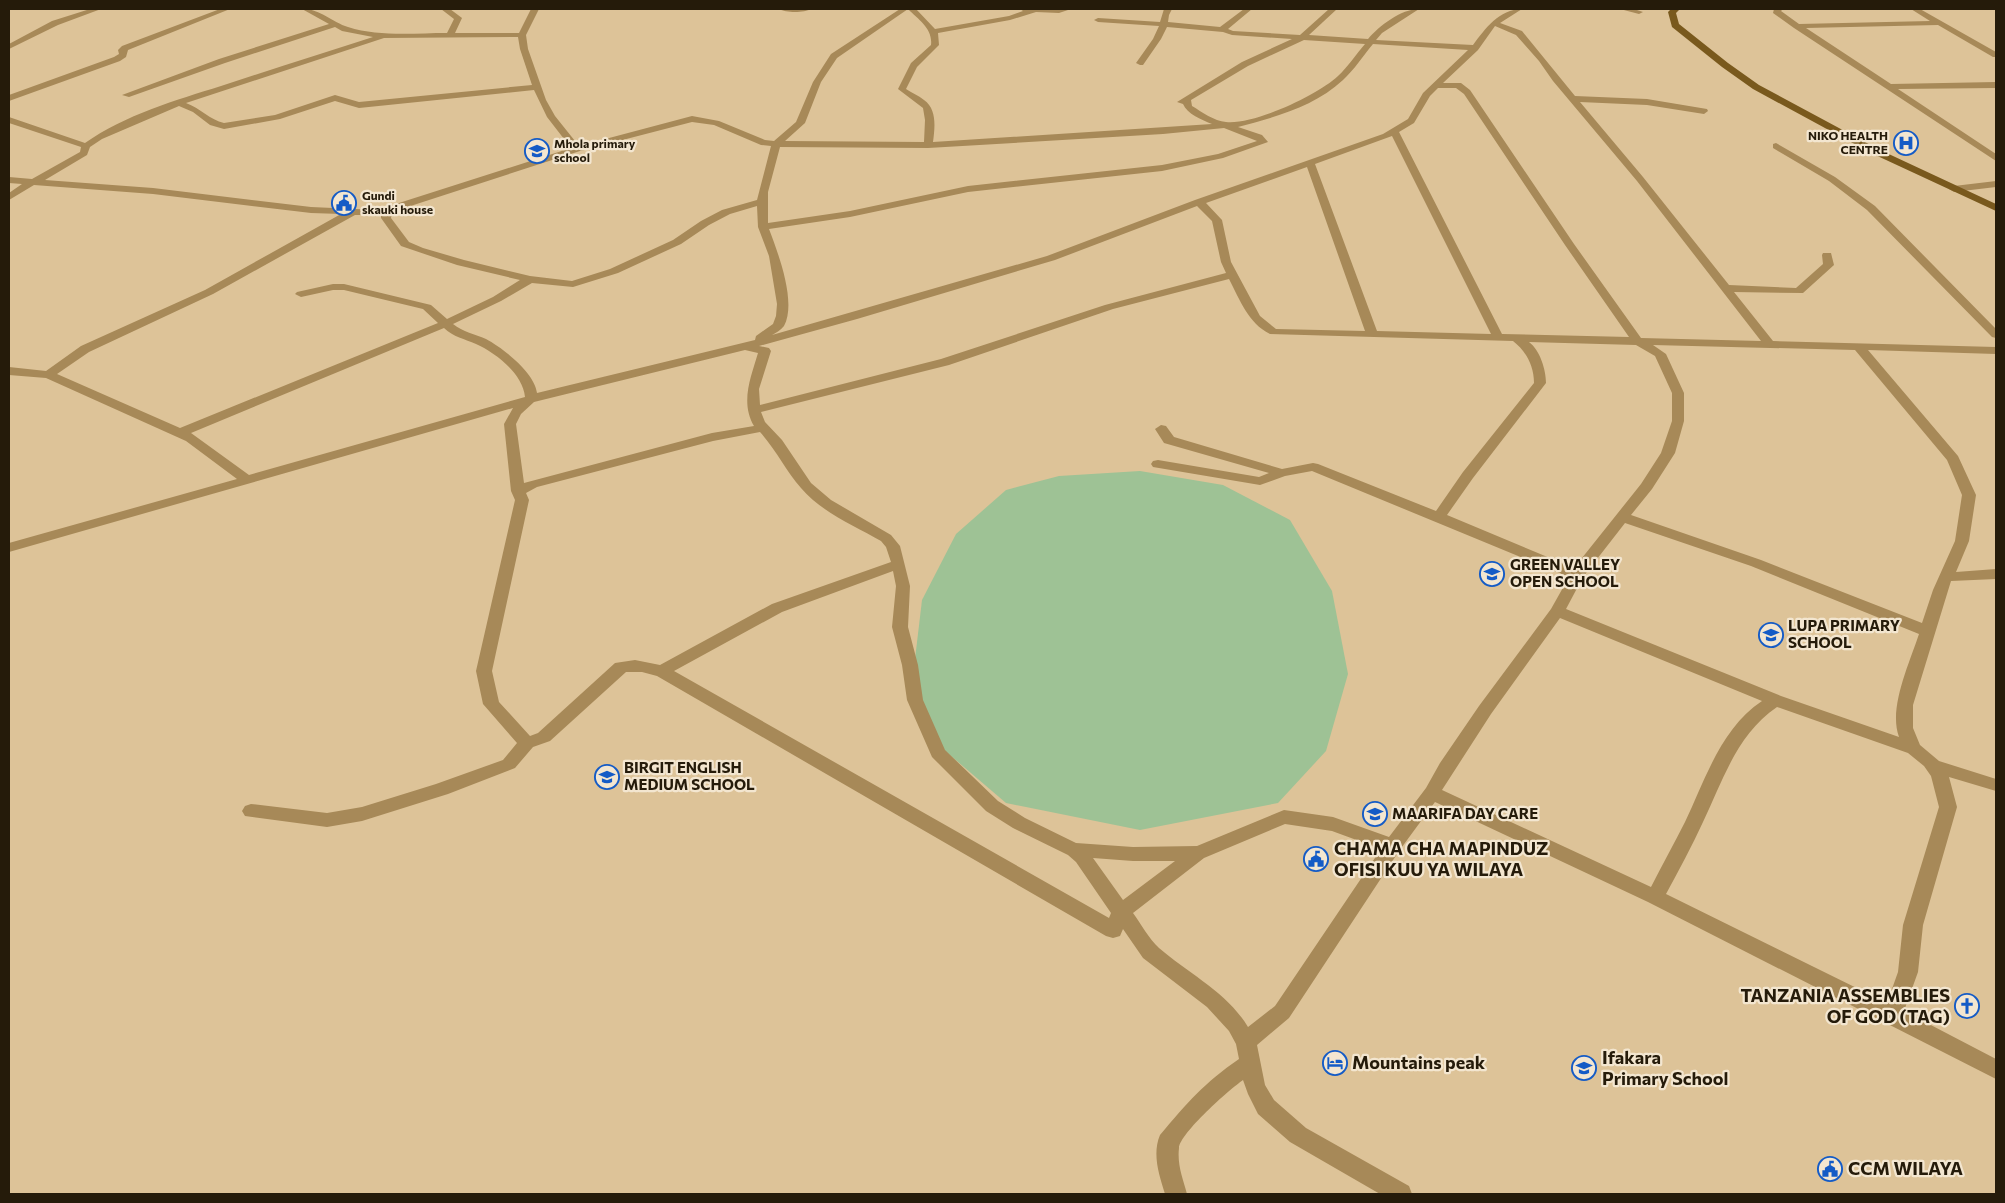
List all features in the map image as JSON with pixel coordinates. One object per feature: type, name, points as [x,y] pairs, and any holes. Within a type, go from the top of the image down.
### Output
[{"type":"main road","points":[[1676,9],[1672,12],[1675,25],[1755,86],[1827,125],[1996,208]]},
{"type":"street","points":[[9,47],[55,23],[96,9]]},
{"type":"street","points":[[9,98],[117,59],[123,55],[122,50],[125,48],[226,9]]},
{"type":"street","points":[[306,9],[334,24],[357,32],[383,36],[522,34]]},
{"type":"street","points":[[445,9],[458,18],[450,36]]},
{"type":"street","points":[[536,9],[522,34],[524,49],[536,87],[551,117],[577,149]]},
{"type":"street","points":[[783,9],[807,9]]},
{"type":"street","points":[[746,346],[778,326],[782,316],[782,304],[774,256],[763,227],[762,202],[776,144],[800,123],[818,82],[834,56],[905,9]]},
{"type":"street","points":[[912,9],[932,32],[934,46],[920,58],[908,73],[902,89],[926,106],[931,123],[928,145]]},
{"type":"street","points":[[1023,9],[1059,11],[1067,9]]},
{"type":"street","points":[[1140,62],[1152,46],[1164,24],[1164,13],[1168,9]]},
{"type":"street","points":[[1223,29],[1248,9]]},
{"type":"street","points":[[763,227],[850,214],[968,189],[1162,168],[1220,156],[1263,142],[1259,137],[1223,125],[1188,107],[1184,100],[1244,64],[1301,38],[1334,9]]},
{"type":"street","points":[[9,180],[153,191],[311,210],[387,211],[577,149],[670,123],[696,119],[716,123],[757,141],[776,144],[928,145],[1163,131],[1223,125],[1247,122],[1286,111],[1317,95],[1341,78],[1379,31],[1415,9]]},
{"type":"street","points":[[9,548],[148,506],[247,480],[531,398],[853,318],[1051,258],[1199,202],[1386,136],[1411,122],[1426,95],[1476,48],[1494,23],[1518,9]]},
{"type":"street","points":[[1624,9],[1639,12]]},
{"type":"street","points":[[1779,9],[1775,11],[1996,158]]},
{"type":"street","points":[[1915,9],[1996,55]]},
{"type":"street","points":[[932,32],[1010,18],[1034,10]]},
{"type":"street","points":[[1098,20],[1223,29],[1232,33],[1476,48]]},
{"type":"street","points":[[1494,23],[1519,33],[1640,179],[1769,343]]},
{"type":"street","points":[[1797,26],[1942,23]]},
{"type":"street","points":[[126,96],[334,24]]},
{"type":"street","points":[[9,196],[84,152],[86,146],[99,137],[124,125],[226,86],[383,36]]},
{"type":"street","points":[[1246,1042],[1282,1012],[1392,846],[1432,792],[1485,710],[1557,611],[1577,576],[1647,486],[1668,453],[1678,421],[1678,394],[1660,354],[1636,340],[1467,92],[1458,85],[1436,86]]},
{"type":"street","points":[[1891,87],[1996,85]]},
{"type":"street","points":[[179,103],[196,110],[216,125],[224,126],[277,117],[335,98],[359,105],[536,87]]},
{"type":"street","points":[[1574,99],[1647,102],[1704,111]]},
{"type":"street","points":[[9,120],[86,146]]},
{"type":"street","points":[[1394,131],[1498,337]]},
{"type":"street","points":[[1776,146],[1832,179],[1871,208],[1996,335]]},
{"type":"street","points":[[1310,162],[1372,334]]},
{"type":"street","points":[[1954,189],[1996,184]]},
{"type":"street","points":[[387,211],[386,218],[405,244],[460,263],[530,279],[569,284],[597,277],[677,242],[705,223],[726,212],[762,202]]},
{"type":"street","points":[[1199,202],[1217,220],[1226,262],[1231,275],[1255,318],[1266,328],[1274,332],[1996,350]]},
{"type":"street","points":[[48,375],[85,349],[209,292],[352,212]]},
{"type":"street","points":[[1724,288],[1799,290],[1829,265],[1827,255]]},
{"type":"street","points":[[754,410],[945,362],[1109,307],[1231,275]]},
{"type":"street","points":[[180,433],[445,324],[497,299],[530,279]]},
{"type":"street","points":[[301,294],[333,287],[350,288],[427,307],[454,331],[482,342],[512,364],[530,387],[531,398]]},
{"type":"street","points":[[1439,517],[1468,475],[1540,383],[1540,372],[1528,347],[1516,338]]},
{"type":"street","points":[[746,346],[765,351],[755,378],[752,400],[758,423],[787,457],[806,486],[826,503],[886,538],[893,546],[903,586],[900,627],[910,665],[915,700],[938,753],[992,806],[1019,823],[1074,850],[1082,857],[1150,952]]},
{"type":"street","points":[[1858,346],[1953,459],[1969,495],[1962,541],[1926,631],[1912,678],[1902,722],[1914,749]]},
{"type":"street","points":[[9,372],[48,375],[180,433],[191,438],[247,480]]},
{"type":"street","points":[[527,743],[491,704],[484,671],[522,500],[518,491],[510,424],[516,412],[531,398]]},
{"type":"street","points":[[518,491],[532,484],[703,439],[763,428]]},
{"type":"street","points":[[1161,429],[1169,440],[1282,473]]},
{"type":"street","points":[[1158,464],[1260,481],[1282,473],[1313,467],[1439,517],[1577,576]]},
{"type":"street","points":[[1622,517],[1756,564],[1926,631]]},
{"type":"street","points":[[664,670],[777,608],[899,564]]},
{"type":"street","points":[[1946,577],[1996,574]]},
{"type":"street","points":[[1557,611],[1775,700],[1914,749],[1932,765],[1946,787],[1948,807],[1913,925],[1908,972],[1892,1016]]},
{"type":"street","points":[[251,811],[327,820],[362,814],[442,789],[509,764],[527,743],[544,737],[621,667],[635,665],[664,670],[674,679],[1150,952],[1214,1002],[1236,1025],[1246,1042],[1255,1087],[1266,1107],[1298,1135],[1401,1194]]},
{"type":"street","points":[[1655,897],[1688,835],[1727,751],[1752,718],[1764,706],[1775,700]]},
{"type":"street","points":[[1932,765],[1996,785]]},
{"type":"street","points":[[1432,792],[1655,897],[1996,1070]]},
{"type":"street","points":[[1113,930],[1121,912],[1198,853],[1284,816],[1333,824],[1392,846]]},
{"type":"street","points":[[1074,850],[1133,854],[1198,853]]},
{"type":"street","points":[[1176,1194],[1168,1168],[1168,1142],[1200,1103],[1220,1084],[1249,1064]]},
{"type":"green space","points":[[1140,471],[1223,485],[1290,520],[1332,591],[1348,674],[1326,751],[1278,803],[1140,830],[1006,803],[937,744],[913,676],[922,600],[956,534],[1006,490],[1059,476]]},
{"type":"place","name":"NIKO HEALTH CENTRE","points":[[1906,143]]},
{"type":"place","name":"Mhola primary school","points":[[537,151]]},
{"type":"place","name":"Gundi skauki house","points":[[344,203]]},
{"type":"place","name":"GREEN VALLEY OPEN SCHOOL","points":[[1492,574]]},
{"type":"place","name":"LUPA PRIMARY SCHOOL","points":[[1771,635]]},
{"type":"place","name":"BIRGIT ENGLISH MEDIUM SCHOOL","points":[[607,777]]},
{"type":"place","name":"MAARIFA DAY CARE","points":[[1375,814]]},
{"type":"place","name":"CHAMA CHA MAPINDUZ OFISI KUU YA WILAYA","points":[[1316,859]]},
{"type":"place","name":"TANZANIA ASSEMBLIES OF GOD (TAG)","points":[[1967,1006]]},
{"type":"place","name":"Mountains peak","points":[[1335,1063]]},
{"type":"place","name":"Ifakara Primary School","points":[[1584,1068]]},
{"type":"place","name":"CCM WILAYA","points":[[1830,1169]]}]
